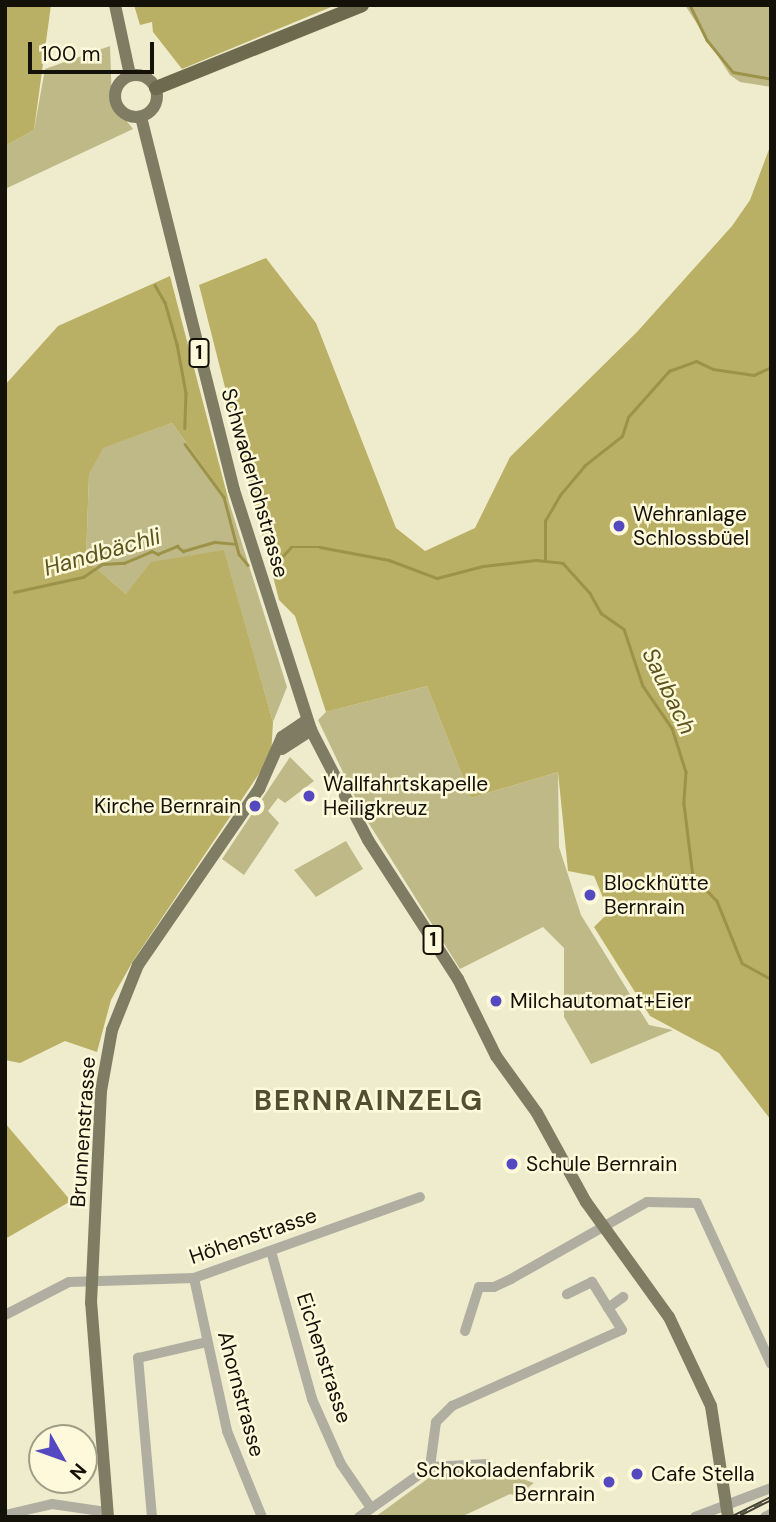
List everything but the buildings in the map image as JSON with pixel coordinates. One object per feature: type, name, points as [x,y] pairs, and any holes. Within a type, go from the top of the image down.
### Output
[{"type":"highway","points":[[156,88],[362,5]]},
{"type":"main road","points":[[115,5],[130,75]]},
{"type":"main road","points":[[130,75],[149,78],[156,88],[153,109],[141,117],[124,114],[116,104],[118,83],[130,75]]},
{"type":"main road","name":"Schwaderlohstrasse","points":[[141,117],[234,490],[297,695],[309,725]]},
{"type":"main road","name":"Brunnenstrasse","points":[[107,1514],[94,1377],[93,1282],[101,1091],[118,1010],[138,965],[259,789],[286,733],[309,725]]},
{"type":"main road","name":"1","points":[[309,725],[368,839],[458,979],[496,1056],[537,1113],[603,1226],[669,1317],[705,1391],[726,1511]]},
{"type":"street","name":"Höhenstrasse","points":[[5,1315],[61,1283],[194,1278],[420,1197]]},
{"type":"street","points":[[465,1331],[478,1287],[494,1287],[511,1279],[647,1202],[697,1203],[771,1364]]},
{"type":"street","name":"Eichenstrasse","points":[[271,1251],[312,1399],[341,1464],[371,1508]]},
{"type":"street","name":"Ahornstrasse","points":[[194,1278],[227,1431],[262,1517]]},
{"type":"street","points":[[430,1467],[433,1432],[442,1414],[622,1330],[592,1282],[567,1294]]},
{"type":"street","points":[[608,1308],[623,1297]]},
{"type":"street","points":[[152,1517],[138,1358],[207,1342]]},
{"type":"street","points":[[359,1517],[430,1467],[486,1464]]},
{"type":"street","points":[[695,1517],[726,1511],[771,1488]]},
{"type":"street","points":[[5,1515],[52,1504],[107,1514]]},
{"type":"street","points":[[765,1517],[771,1514]]},
{"type":"shaded area","points":[[5,5],[51,5],[34,130],[5,146]]},
{"type":"shaded area","points":[[134,5],[336,5],[182,69],[153,32],[152,22],[140,25]]},
{"type":"shaded area","points":[[685,5],[771,5],[771,87],[740,82],[730,75]]},
{"type":"shaded area","points":[[110,46],[112,103],[133,129],[5,189],[5,146],[34,130],[45,69]]},
{"type":"shaded area","points":[[771,144],[771,1120],[719,1053],[650,1016],[594,927],[609,912],[594,876],[568,871],[558,772],[471,798],[427,686],[326,712],[295,616],[279,600],[199,285],[266,258],[316,323],[396,528],[425,551],[475,528],[510,457],[637,332],[732,226],[750,200]]},
{"type":"shaded area","points":[[170,276],[229,502],[172,423],[103,448],[89,475],[86,559],[126,594],[151,562],[224,550],[273,722],[271,756],[133,961],[111,1000],[97,1052],[65,1041],[20,1063],[5,1060],[5,385],[58,326]]},
{"type":"shaded area","points":[[172,423],[229,502],[287,687],[273,722],[224,551],[126,594],[86,559],[89,475],[102,448]]},
{"type":"shaded area","points":[[427,686],[471,798],[558,772],[559,847],[581,915],[649,1025],[673,1030],[591,1064],[564,1017],[564,948],[543,927],[460,969],[363,814],[318,720],[326,712]]},
{"type":"shaded area","points":[[290,757],[314,781],[285,803],[278,798],[268,811],[279,823],[244,875],[222,859]]},
{"type":"shaded area","points":[[346,841],[363,869],[316,897],[294,870]]},
{"type":"shaded area","points":[[5,1123],[71,1201],[5,1239]]},
{"type":"shaded area","points":[[492,1468],[534,1483],[517,1496],[510,1494],[461,1517],[375,1517],[430,1477],[460,1470],[486,1473]]},
{"type":"waterway","name":"Saubach","points":[[690,5],[707,40],[733,72],[771,79]]},
{"type":"waterway","points":[[155,285],[165,302],[177,344],[186,393],[185,428]]},
{"type":"waterway","name":"Saubach","points":[[545,560],[545,521],[560,495],[584,466],[622,436],[628,417],[669,371],[696,361],[713,369],[754,375],[771,367]]},
{"type":"waterway","points":[[185,444],[224,497],[239,554],[248,565]]},
{"type":"waterway","name":"Handbächli","points":[[14,592],[83,577],[102,564],[124,563],[152,551],[158,554],[177,546],[183,551],[215,542],[236,544]]},
{"type":"waterway","name":"Saubach","points":[[269,562],[278,561],[291,547],[320,547],[389,560],[437,578],[483,566],[536,560],[563,563],[590,593],[601,613],[624,629],[643,686],[672,728],[686,772],[684,804],[693,876],[717,901],[742,963],[771,979]]},
{"type":"railway","points":[[733,1517],[771,1498]]},
{"type":"place","name":"Wehranlage Schlossbüel","points":[[619,526]]},
{"type":"place","name":"Wallfahrtskapelle Heiligkreuz","points":[[309,796]]},
{"type":"place","name":"Kirche Bernrain","points":[[255,806]]},
{"type":"place","name":"Blockhütte Bernrain","points":[[590,895]]},
{"type":"place","name":"Milchautomat+Eier","points":[[496,1001]]},
{"type":"place","name":"Schule Bernrain","points":[[512,1164]]},
{"type":"place","name":"Cafe Stella","points":[[637,1474]]},
{"type":"place","name":"Schokoladenfabrik Bernrain","points":[[609,1482]]},
{"type":"district","name":"BERNRAINZELG","points":[[369,1101]]}]
